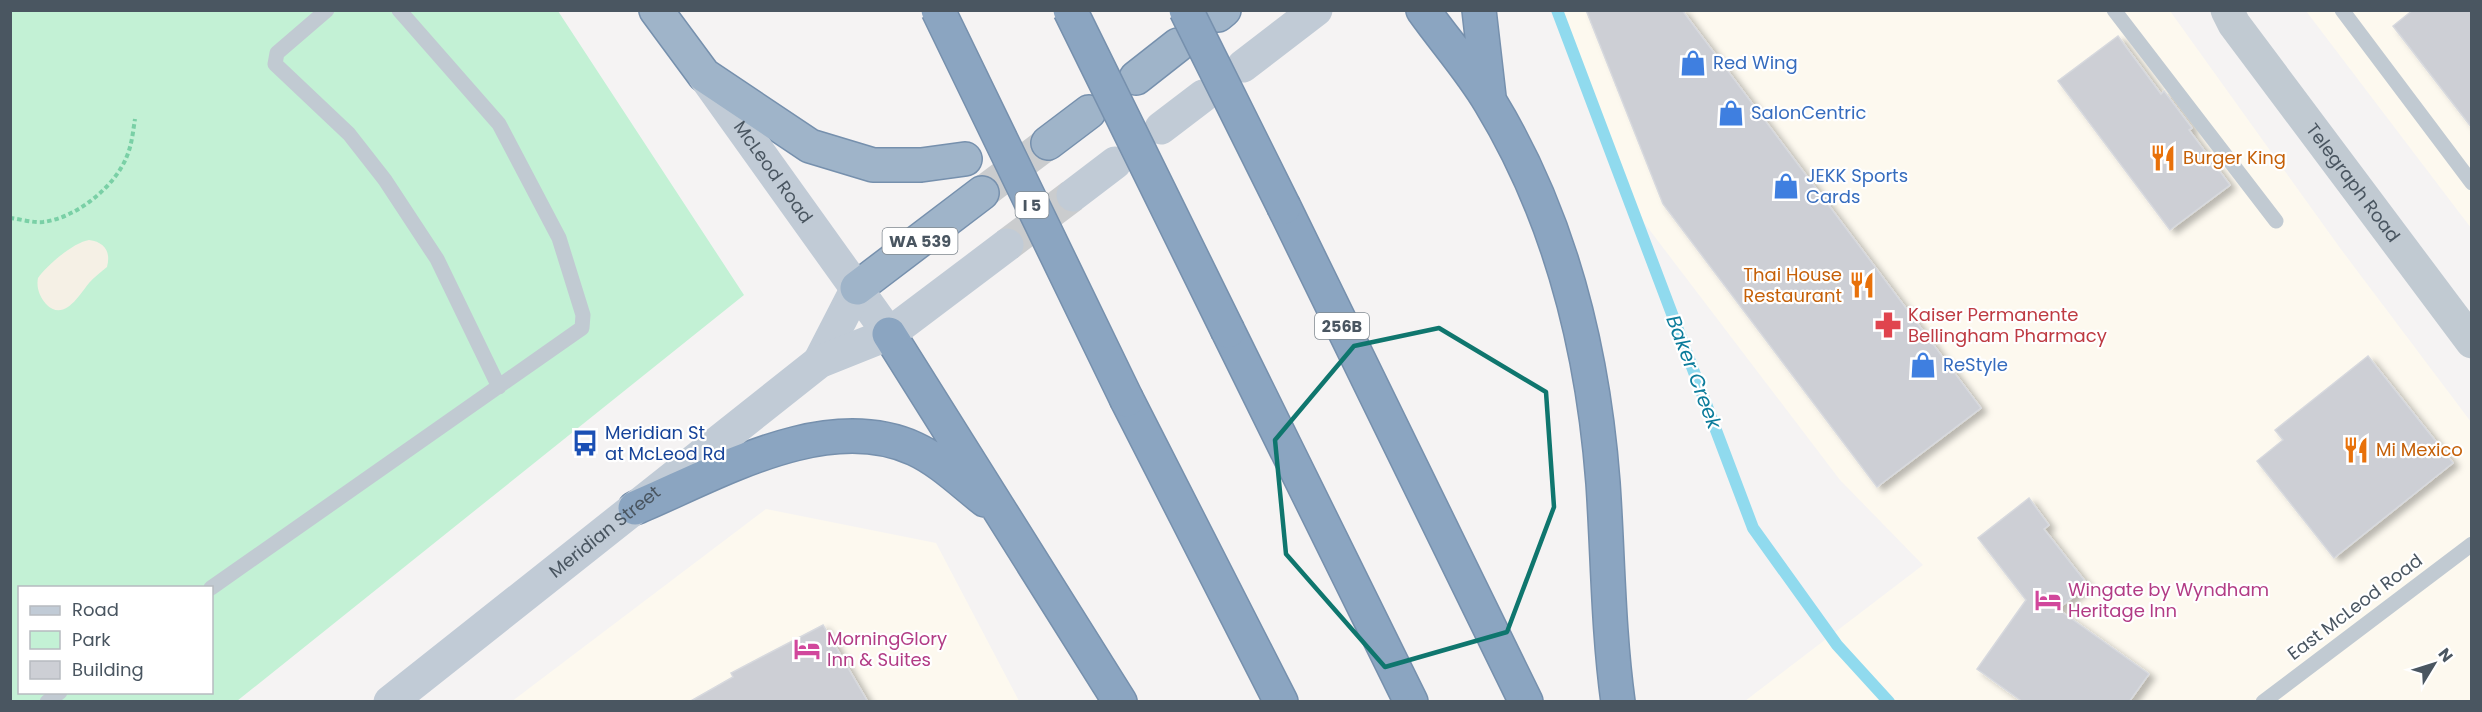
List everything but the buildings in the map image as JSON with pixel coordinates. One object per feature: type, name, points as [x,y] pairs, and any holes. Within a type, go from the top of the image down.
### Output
[{"type":"highway","name":"McLeod Road","points":[[656,10],[704,75]]},
{"type":"highway","name":"I 5","points":[[938,10],[1127,400],[1281,702]]},
{"type":"highway","points":[[1070,10],[1411,702]]},
{"type":"highway","name":"256B","points":[[1186,10],[1526,702]]},
{"type":"highway","points":[[1423,10],[1490,101],[1542,208],[1576,309],[1587,362],[1602,482],[1617,702]]},
{"type":"highway","points":[[1479,10],[1482,54],[1490,101]]},
{"type":"highway","points":[[1136,78],[1178,45]]},
{"type":"highway","points":[[704,75],[810,146],[847,160],[873,165],[921,165],[965,159]]},
{"type":"highway","points":[[1045,137],[1089,112]]},
{"type":"highway","name":"Meridian Street","points":[[857,288],[982,193]]},
{"type":"highway","points":[[890,334],[1120,702]]},
{"type":"highway","points":[[635,508],[775,448],[815,439],[851,437],[886,440],[914,449],[938,463],[1004,515]]},
{"type":"main road","points":[[1243,66],[1316,10]]},
{"type":"main road","name":"McLeod Road","points":[[704,75],[890,334]]},
{"type":"main road","points":[[1161,128],[1203,96]]},
{"type":"main road","points":[[1073,195],[1115,163]]},
{"type":"main road","name":"Meridian Street","points":[[407,696],[635,508],[819,362],[890,334],[1007,245]]},
{"type":"main road","name":"Meridian Street","points":[[819,362],[857,288]]},
{"type":"street","name":"Telegraph Road","points":[[2223,15],[2472,342]]},
{"type":"lane","points":[[327,10],[277,53],[275,64],[350,134],[385,180],[437,259],[499,387]]},
{"type":"lane","points":[[213,587],[582,327],[583,315],[559,238],[499,124],[399,10]]},
{"type":"lane","points":[[2114,10],[2276,222]]},
{"type":"lane","points":[[2342,10],[2472,183]]},
{"type":"lane","name":"East McLeod Road","points":[[2263,702],[2472,544]]},
{"type":"path","points":[[10,218],[41,222],[60,218],[79,209],[120,169],[128,154],[135,119]]},
{"type":"highlighted area","points":[[1439,328],[1546,392],[1554,507],[1507,632],[1385,667],[1286,554],[1275,440],[1354,346]]},
{"type":"shaded area","points":[[1552,11],[2170,11],[2340,248],[2471,422],[2471,701],[1745,701],[1923,565],[1840,480],[1626,199]]},
{"type":"shaded area","points":[[2306,11],[2471,11],[2471,228]]},
{"type":"shaded area","points":[[766,509],[936,543],[1019,701],[511,702]]},
{"type":"green space","points":[[10,11],[558,11],[744,295],[237,701],[11,701]]},
{"type":"sand","points":[[89,240],[103,245],[106,249],[107,267],[91,281],[71,305],[65,309],[53,309],[40,295],[38,278],[61,255]]},
{"type":"waterway","name":"Baker Creek","points":[[1557,10],[1753,528],[1837,645],[1889,702]]},
{"type":"tunnel","points":[[982,193],[1048,143]]},
{"type":"tunnel","points":[[1007,245],[1073,195]]},
{"type":"place","name":"Red Wing","points":[[1693,63]]},
{"type":"place","name":"SalonCentric","points":[[1731,113]]},
{"type":"place","name":"Burger King","points":[[2163,158]]},
{"type":"place","name":"JEKK Sports Cards","points":[[1786,186]]},
{"type":"place","name":"Thai House Restaurant","points":[[1862,285]]},
{"type":"place","name":"Kaiser Permanente Bellingham Pharmacy","points":[[1888,325]]},
{"type":"place","name":"ReStyle","points":[[1923,365]]},
{"type":"place","name":"Meridian St at McLeod Rd","points":[[585,443]]},
{"type":"place","name":"Mi Mexico","points":[[2356,450]]},
{"type":"place","name":"Wingate by Wyndham Heritage Inn","points":[[2048,600]]},
{"type":"place","name":"MorningGlory Inn & Suites","points":[[807,649]]}]
